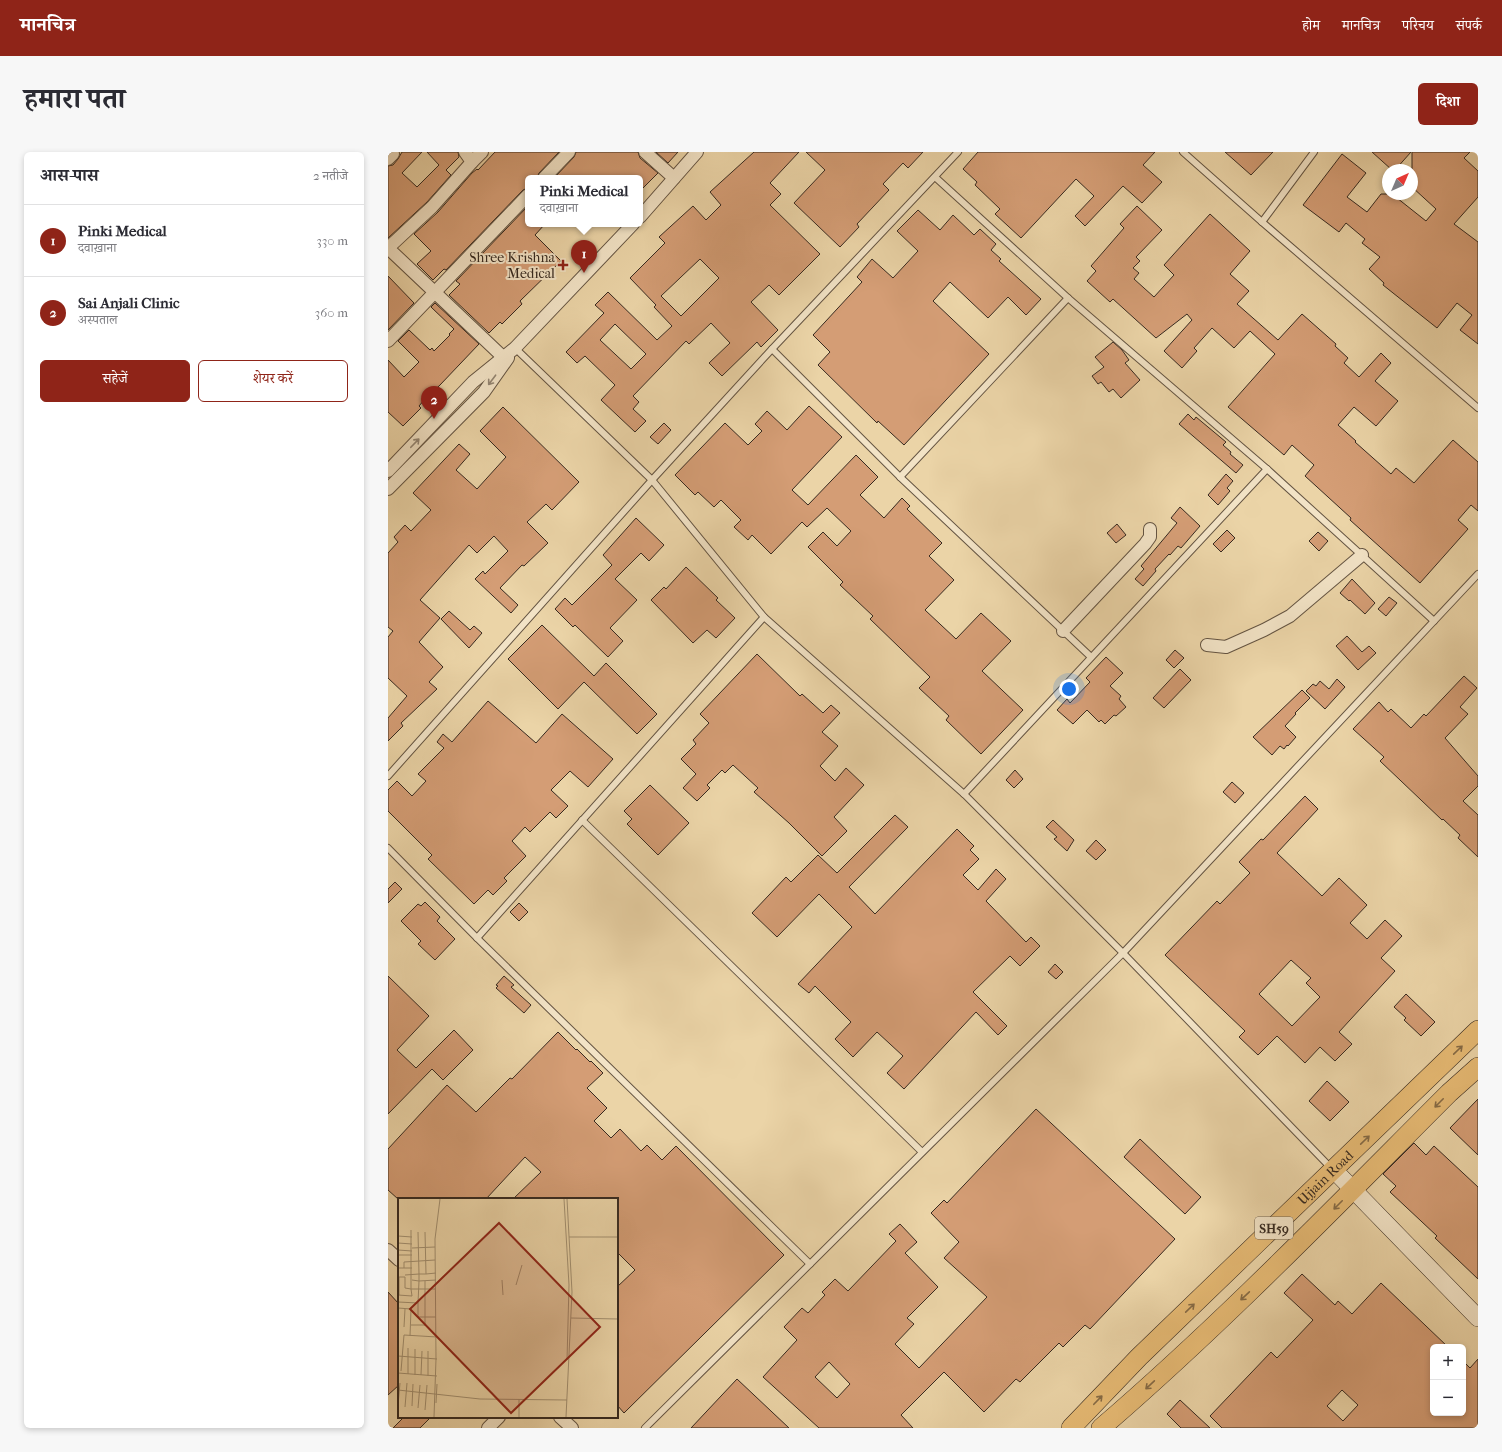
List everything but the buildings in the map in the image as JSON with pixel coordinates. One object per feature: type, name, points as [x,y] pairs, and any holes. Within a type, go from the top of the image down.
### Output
[{"type":"main road","name":"Ujjain Road","points":[[1071,1428],[1139,1357],[1478,1030]]},
{"type":"main road","name":"Ujjain Road","points":[[1101,1428],[1279,1264],[1449,1093],[1478,1067]]},
{"type":"street","points":[[388,159],[393,154],[391,152]]},
{"type":"street","points":[[482,152],[469,157],[432,207],[388,248],[503,357]]},
{"type":"street","points":[[547,175],[570,152]]},
{"type":"street","points":[[645,152],[674,178]]},
{"type":"street","points":[[643,214],[697,152]]},
{"type":"street","points":[[388,341],[525,198]]},
{"type":"street","points":[[388,471],[472,382],[515,348],[631,227]]},
{"type":"street","points":[[388,489],[484,392],[515,348]]},
{"type":"street","points":[[1064,631],[1145,544],[1150,537],[1150,529]]},
{"type":"street","points":[[1206,645],[1226,647],[1281,622],[1362,555]]},
{"type":"street","points":[[1334,1170],[1478,1318]]},
{"type":"street","points":[[388,1250],[398,1259]]},
{"type":"street","points":[[488,1428],[498,1418]]},
{"type":"street","points":[[561,1418],[572,1428]]},
{"type":"lane","points":[[388,776],[652,480],[772,349],[958,152]]},
{"type":"lane","points":[[1183,152],[1478,408]]},
{"type":"lane","points":[[1262,222],[1314,152]]},
{"type":"lane","points":[[934,177],[1068,298],[1267,469],[1434,621]]},
{"type":"lane","points":[[900,477],[1068,298]]},
{"type":"lane","points":[[515,348],[652,480],[764,617],[964,794],[1123,953],[1334,1170]]},
{"type":"lane","points":[[772,349],[900,477],[1091,657]]},
{"type":"lane","points":[[964,794],[1267,469]]},
{"type":"lane","points":[[645,1428],[1123,953],[1478,574]]},
{"type":"lane","points":[[477,938],[764,617]]},
{"type":"lane","points":[[582,820],[922,1152]]},
{"type":"lane","points":[[388,848],[477,938],[810,1264]]},
{"type":"place","name":"Shree Krishna Medical","points":[[563,265]]},
{"type":"place","name":"Pinki Medical","points":[[584,273]]},
{"type":"place","name":"Sai Anjali Clinic","points":[[434,419]]}]
